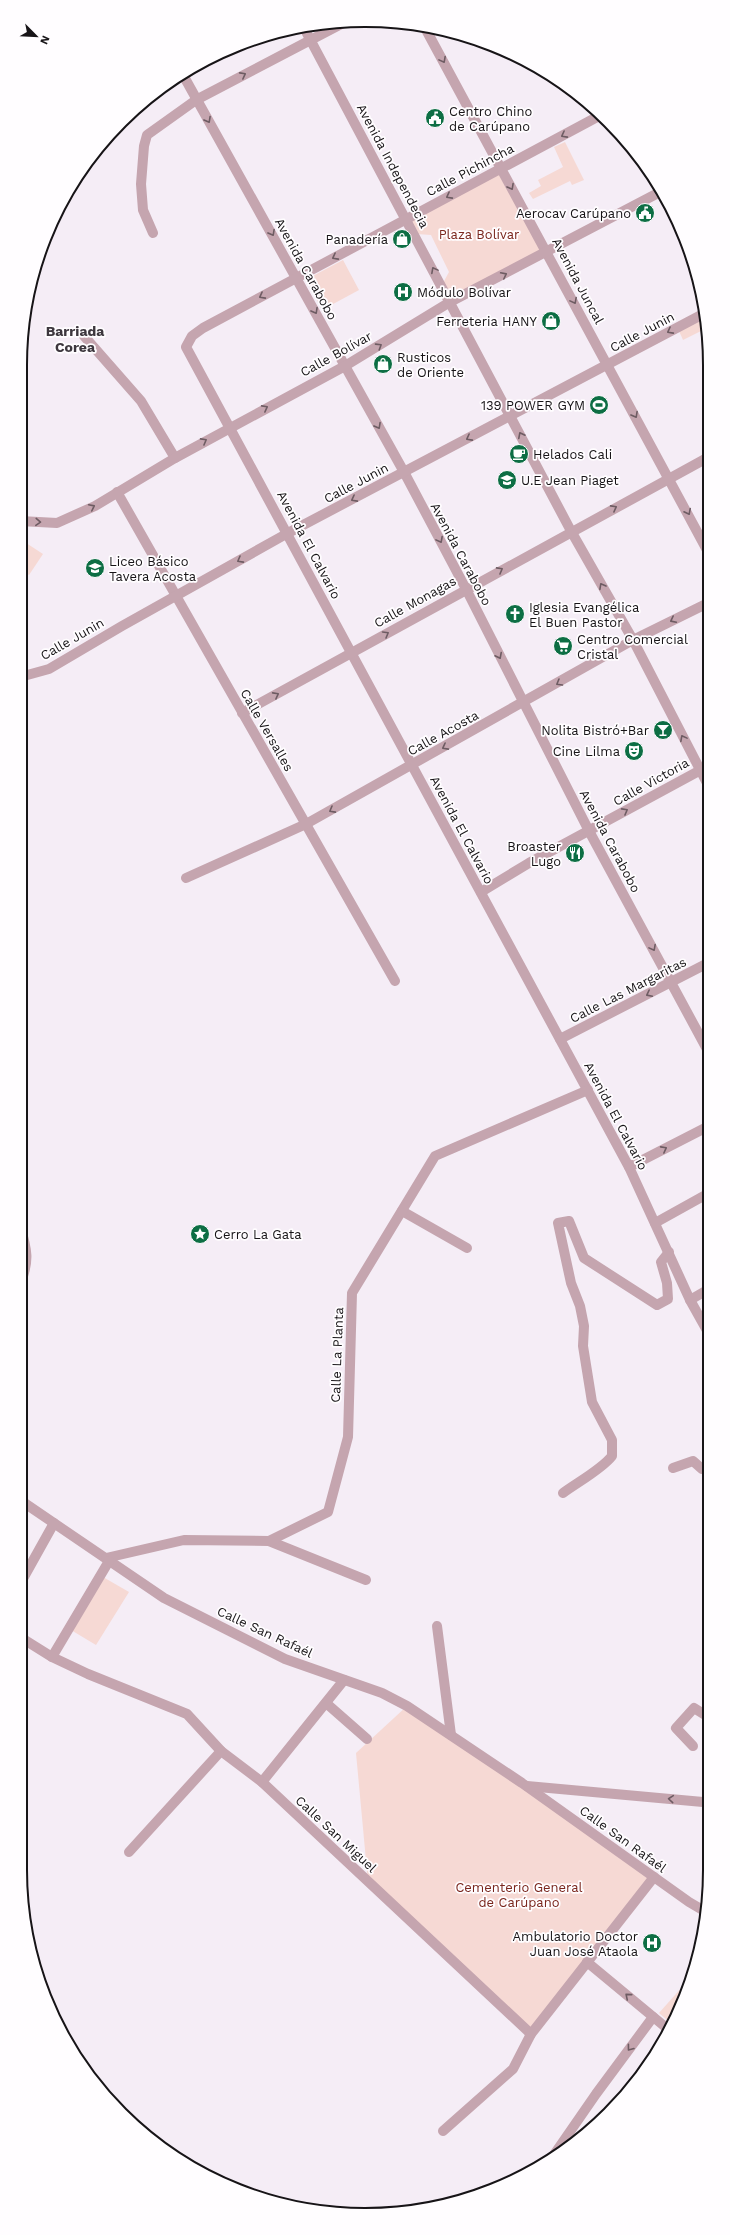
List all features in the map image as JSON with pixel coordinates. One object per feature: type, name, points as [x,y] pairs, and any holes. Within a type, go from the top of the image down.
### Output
[{"type":"street","points":[[153,233],[143,210],[141,184],[144,146],[147,136],[196,100],[331,29]]},
{"type":"street","name":"Avenida Independecia","points":[[306,32],[511,415],[571,531],[703,766]]},
{"type":"street","name":"Avenida Juncal","points":[[428,33],[501,169],[548,252],[607,365],[703,541]]},
{"type":"street","name":"Avenida Carabobo","points":[[185,79],[297,277],[404,472],[466,589],[523,704],[589,831],[703,1042]]},
{"type":"street","name":"Calle Pichincha","points":[[187,342],[203,328],[595,118]]},
{"type":"street","name":"Calle Bolívar","points":[[27,521],[56,523],[95,506],[230,427],[345,366],[450,302],[657,194]]},
{"type":"street","name":"Calle Junin","points":[[27,675],[49,669],[288,533],[699,316]]},
{"type":"street","points":[[84,336],[141,401],[175,458]]},
{"type":"street","name":"Avenida El Calvario","points":[[187,342],[187,351],[288,533],[629,1167],[690,1300],[703,1323]]},
{"type":"street","name":"Calle Monagas","points":[[242,713],[571,531],[703,460]]},
{"type":"street","name":"Calle Versalles","points":[[117,492],[395,981]]},
{"type":"street","name":"Calle Acosta","points":[[186,878],[306,824],[412,764],[523,704],[633,640],[703,605]]},
{"type":"street","name":"Calle Victoria","points":[[481,892],[703,769]]},
{"type":"street","name":"Calle Las Margaritas","points":[[560,1039],[703,966]]},
{"type":"street","name":"Calle La Planta","points":[[108,1560],[184,1540],[269,1541],[328,1512],[348,1437],[352,1293],[435,1156],[588,1090]]},
{"type":"street","points":[[629,1167],[703,1129]]},
{"type":"street","points":[[655,1223],[703,1196]]},
{"type":"street","points":[[402,1211],[467,1248]]},
{"type":"street","points":[[563,1493],[588,1474],[606,1465],[612,1456],[612,1440],[592,1402],[583,1346],[584,1326],[580,1306],[571,1283],[558,1223],[569,1221],[584,1258],[658,1305],[668,1299],[667,1284],[661,1262],[669,1252]]},
{"type":"street","points":[[690,1300],[703,1292]]},
{"type":"street","points":[[673,1468],[693,1461],[703,1469]]},
{"type":"street","name":"Calle San Rafaél","points":[[27,1505],[164,1598],[285,1659],[382,1692],[451,1735],[701,1908]]},
{"type":"street","points":[[27,1571],[54,1523]]},
{"type":"street","points":[[269,1541],[366,1580]]},
{"type":"street","points":[[52,1657],[108,1560]]},
{"type":"street","points":[[437,1626],[451,1735]]},
{"type":"street","name":"Calle San Miguel","points":[[27,1641],[52,1657],[88,1674],[187,1714],[221,1751],[262,1782],[531,2034]]},
{"type":"street","points":[[262,1782],[344,1680]]},
{"type":"street","points":[[326,1703],[367,1739]]},
{"type":"street","points":[[693,1746],[676,1728],[694,1708],[703,1714]]},
{"type":"street","points":[[129,1852],[221,1751]]},
{"type":"street","name":"Calle San Rafaél","points":[[526,1786],[703,1802]]},
{"type":"street","points":[[443,2131],[512,2069],[531,2034],[654,1877]]},
{"type":"street","points":[[587,1962],[664,2027]]},
{"type":"street","points":[[560,2146],[596,2094],[653,2017]]},
{"type":"green space","points":[[565,142],[584,180],[572,185],[570,181],[533,199],[529,193],[541,186],[538,180],[563,167],[554,147]]},
{"type":"green space","name":"Plaza Bolívar","points":[[498,173],[542,252],[450,297],[443,283],[449,272],[431,235],[417,234],[410,222]]},
{"type":"green space","points":[[343,260],[359,290],[322,310],[308,282],[309,278]]},
{"type":"green space","points":[[700,320],[701,331],[683,340],[679,331]]},
{"type":"green space","points":[[27,544],[43,554],[29,575],[27,574]]},
{"type":"green space","points":[[103,1577],[129,1592],[96,1645],[71,1630]]},
{"type":"green space","name":"Cementerio General de Carúpano","points":[[407,1706],[654,1877],[531,2034],[368,1882],[356,1753]]},
{"type":"green space","points":[[682,1988],[667,2020],[659,2013]]},
{"type":"place","name":"Centro Chino de Carúpano","points":[[435,118]]},
{"type":"place","name":"Aerocav Carúpano","points":[[645,213]]},
{"type":"place","name":"Panadería","points":[[402,239]]},
{"type":"place","name":"Módulo Bolívar","points":[[403,292]]},
{"type":"place","name":"Ferreteria HANY","points":[[551,321]]},
{"type":"place","name":"Rusticos de Oriente","points":[[383,364]]},
{"type":"place","name":"139 POWER GYM","points":[[599,405]]},
{"type":"place","name":"Helados Cali","points":[[519,454]]},
{"type":"place","name":"U.E Jean Piaget","points":[[507,480]]},
{"type":"place","name":"Liceo Básico Tavera Acosta","points":[[95,568]]},
{"type":"place","name":"Iglesia Evangélica El Buen Pastor","points":[[515,614]]},
{"type":"place","name":"Centro Comercial Cristal","points":[[563,646]]},
{"type":"place","name":"Nolita Bistró+Bar","points":[[663,730]]},
{"type":"place","name":"Cine Lilma","points":[[634,751]]},
{"type":"place","name":"Broaster Lugo","points":[[575,853]]},
{"type":"place","name":"Cerro La Gata","points":[[200,1234]]},
{"type":"place","name":"Ambulatorio Doctor Juan José Ataola","points":[[652,1943]]},
{"type":"district","name":"Barriada Corea","points":[[75,340]]}]
